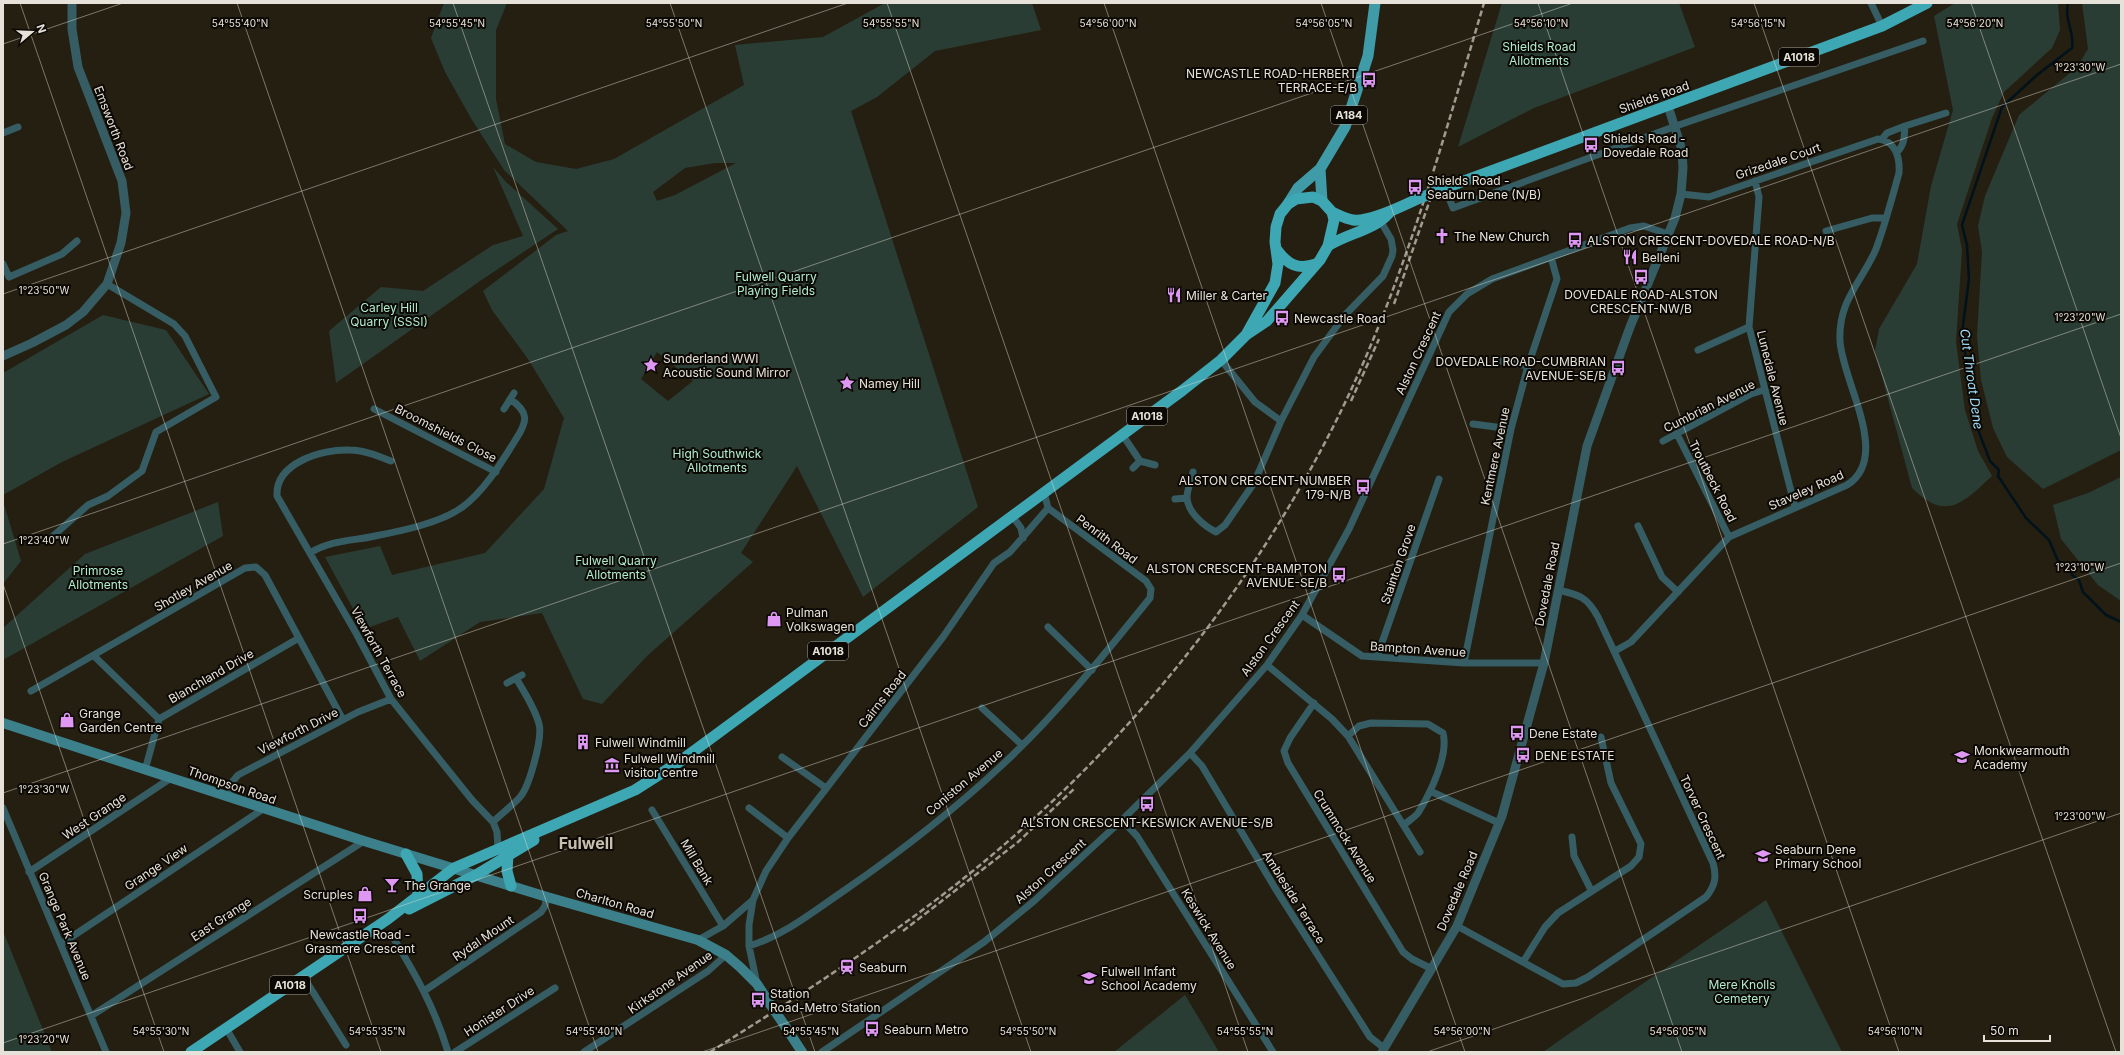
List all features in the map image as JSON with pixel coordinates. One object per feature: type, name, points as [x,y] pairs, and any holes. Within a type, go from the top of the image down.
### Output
[{"type":"highway","name":"Shields Road","points":[[1390,212],[1441,190],[1882,26],[1927,3]]},
{"type":"highway","points":[[1303,197],[1313,197],[1322,200],[1332,212],[1333,227],[1328,246],[1316,264],[1305,267],[1288,263],[1277,250],[1275,242],[1276,227],[1280,214],[1288,204],[1303,197]]},
{"type":"highway","name":"A1018","points":[[1332,212],[1352,220],[1358,220],[1390,212]]},
{"type":"highway","name":"A1018","points":[[1328,246],[1350,234],[1381,222],[1390,212]]},
{"type":"highway","name":"A1018","points":[[1246,335],[1275,283],[1278,272],[1277,250]]},
{"type":"highway","name":"A1018","points":[[191,1052],[388,918],[454,868],[635,790],[679,762],[1013,516],[1221,360],[1246,335],[1267,321],[1316,264]]},
{"type":"highway","name":"A1018","points":[[388,918],[476,874],[561,823]]},
{"type":"highway","points":[[406,854],[418,874],[418,896]]},
{"type":"highway","points":[[508,855],[507,871],[511,886]]},
{"type":"main road","name":"A184","points":[[1288,204],[1302,184],[1320,169],[1345,127],[1368,56],[1375,3]]},
{"type":"main road","points":[[1320,169],[1322,200]]},
{"type":"main road","name":"Thompson Road","points":[[3,723],[263,810],[454,868]]},
{"type":"main road","name":"Charlton Road","points":[[454,868],[547,897],[698,940],[726,955],[757,984],[802,1052]]},
{"type":"street","name":"Emsworth Road","points":[[72,3],[72,29],[78,67],[122,181],[126,213],[121,244],[107,284]]},
{"type":"street","points":[[1871,3],[1882,26]]},
{"type":"street","points":[[1441,190],[1453,208],[1676,126],[1923,41]]},
{"type":"street","name":"Dovedale Road","points":[[1383,1050],[1457,926],[1499,823],[1544,663],[1587,446],[1630,327],[1668,234],[1681,194],[1683,168],[1682,150],[1676,126],[1668,106]]},
{"type":"street","points":[[1897,152],[1882,139],[1887,133],[1946,113]]},
{"type":"street","points":[[3,134],[18,126]]},
{"type":"street","name":"Staveley Road","points":[[1615,651],[1631,642],[1729,537],[1847,485],[1856,479],[1865,460],[1864,438],[1858,404],[1841,348],[1841,322],[1847,298],[1876,250],[1899,173],[1900,161],[1897,152],[1902,148],[1905,126]]},
{"type":"street","name":"Grizedale Court","points":[[1681,194],[1709,197],[1870,141],[1882,139]]},
{"type":"street","name":"Lunedale Avenue","points":[[1755,181],[1759,196],[1749,327],[1795,507]]},
{"type":"street","points":[[1826,231],[1872,218],[1886,218]]},
{"type":"street","points":[[1194,472],[1187,498],[1192,511],[1206,526],[1216,532],[1225,526],[1254,483],[1281,421],[1314,357],[1345,314],[1383,276],[1393,250],[1391,239],[1381,222]]},
{"type":"street","name":"Alston Crescent","points":[[822,1052],[984,942],[1034,901],[1122,820],[1190,753],[1267,665],[1302,615],[1348,529],[1449,312],[1467,294],[1492,279],[1630,228],[1644,226],[1668,234]]},
{"type":"street","points":[[3,264],[9,277],[62,254],[77,241]]},
{"type":"street","name":"Kentmere Avenue","points":[[1464,663],[1511,429],[1528,366],[1557,279],[1551,257]]},
{"type":"street","points":[[3,356],[66,325],[83,312],[107,284],[174,324],[185,336],[216,397],[156,432],[142,471],[108,496],[88,505],[52,537]]},
{"type":"street","points":[[1698,350],[1749,327]]},
{"type":"street","points":[[1221,360],[1255,402],[1281,421]]},
{"type":"street","points":[[1495,360],[1528,366]]},
{"type":"street","name":"Cumbrian Avenue","points":[[1663,441],[1751,394],[1764,390]]},
{"type":"street","name":"Broomshields Close","points":[[374,409],[496,472],[523,428],[525,422],[521,407],[512,396],[504,409]]},
{"type":"street","points":[[1472,424],[1511,429]]},
{"type":"street","points":[[1122,434],[1140,461],[1156,465]]},
{"type":"street","name":"Troutbeck Road","points":[[1677,434],[1729,537]]},
{"type":"street","name":"Viewforth Terrace","points":[[391,461],[370,453],[350,450],[336,450],[321,454],[292,465],[283,473],[278,484],[277,496],[391,699],[472,800],[493,822]]},
{"type":"street","points":[[1133,468],[1140,461]]},
{"type":"street","points":[[310,553],[328,544],[375,536],[452,514],[463,507],[496,472]]},
{"type":"street","name":"Stainton Grove","points":[[1377,657],[1439,479]]},
{"type":"street","points":[[1044,492],[1048,508]]},
{"type":"street","points":[[1175,499],[1187,498]]},
{"type":"street","name":"Cairns Road","points":[[757,984],[749,946],[749,925],[753,900],[766,871],[788,838],[943,637],[994,563],[1010,552],[1048,508]]},
{"type":"street","name":"Penrith Road","points":[[1048,508],[1146,581],[1151,589]]},
{"type":"street","points":[[1013,516],[1021,528],[1023,538]]},
{"type":"street","points":[[1638,526],[1662,577],[1678,592]]},
{"type":"street","name":"Shotley Avenue","points":[[31,691],[246,568],[256,567],[266,574],[343,720]]},
{"type":"street","name":"Coniston Avenue","points":[[749,946],[777,936],[866,875],[1002,766],[1092,670],[1150,598],[1151,589]]},
{"type":"street","name":"Torver Crescent","points":[[1457,926],[1563,984],[1576,983],[1588,977],[1706,897],[1715,881],[1715,872],[1712,863],[1615,651],[1593,608],[1585,598],[1577,594],[1558,590]]},
{"type":"street","name":"Bampton Avenue","points":[[1302,615],[1362,656],[1464,663],[1544,663]]},
{"type":"street","points":[[1048,627],[1092,670]]},
{"type":"street","name":"Blanchland Drive","points":[[159,719],[299,638]]},
{"type":"street","points":[[94,656],[159,719],[145,770]]},
{"type":"street","points":[[1267,665],[1314,703],[1348,736],[1420,852]]},
{"type":"street","points":[[498,849],[497,832],[493,822],[521,797],[526,788],[540,737],[540,725],[536,713],[519,676],[507,683]]},
{"type":"street","name":"Viewforth Drive","points":[[229,798],[233,781],[238,775],[343,720],[391,699]]},
{"type":"street","name":"Crummock Avenue","points":[[1314,703],[1290,738],[1284,751],[1288,763],[1404,952],[1412,959],[1432,969]]},
{"type":"street","points":[[982,708],[1022,745]]},
{"type":"street","points":[[1348,736],[1359,726],[1371,723],[1428,724],[1444,733],[1445,750],[1430,791],[1417,814],[1404,825]]},
{"type":"street","points":[[1522,962],[1545,927],[1558,913],[1591,890],[1631,866],[1639,856],[1641,844],[1611,782],[1601,737]]},
{"type":"street","name":"Ambleside Terrace","points":[[1190,753],[1202,766],[1370,1037],[1383,1050]]},
{"type":"street","points":[[782,757],[826,788]]},
{"type":"street","name":"West Grange","points":[[30,872],[171,778]]},
{"type":"street","points":[[1430,791],[1499,823]]},
{"type":"street","name":"Grange Park Avenue","points":[[3,808],[106,1052]]},
{"type":"street","points":[[749,808],[788,838]]},
{"type":"street","name":"Grange View","points":[[61,944],[263,810]]},
{"type":"street","name":"Mill Bank","points":[[652,810],[723,926]]},
{"type":"street","name":"Keswick Avenue","points":[[1122,820],[1137,836],[1273,1052]]},
{"type":"street","points":[[1572,837],[1574,856],[1591,890]]},
{"type":"street","name":"East Grange","points":[[90,1016],[364,841]]},
{"type":"street","name":"Rydal Mount","points":[[424,991],[541,912],[545,906],[547,897]]},
{"type":"street","name":"Cairns Road","points":[[698,940],[723,926],[753,900]]},
{"type":"street","points":[[394,939],[424,991],[438,1020],[448,1052]]},
{"type":"street","name":"Kirkstone Avenue","points":[[584,1052],[708,971],[726,955]]},
{"type":"street","points":[[303,976],[346,1045]]},
{"type":"street","name":"Honister Drive","points":[[455,1052],[555,988]]},
{"type":"street","points":[[226,1028],[240,1052]]},
{"type":"green space","points":[[444,3],[507,3],[496,30],[496,99],[505,144],[536,162],[576,169],[614,159],[744,85],[735,45],[823,37],[885,3],[1032,3],[1041,30],[935,51],[877,97],[851,111],[978,507],[863,597],[797,466],[741,553],[753,562],[647,656],[602,704],[583,699],[542,613],[480,622],[420,661],[398,617],[364,629],[325,557],[380,546],[392,575],[485,553],[544,489],[564,418],[528,359],[492,310],[483,291],[556,235],[568,231],[504,170],[472,120],[445,72],[431,38]],"holes":[[[715,163],[736,163],[675,195],[657,201],[653,192],[685,168]],[[657,352],[693,381],[668,401],[641,379]]]},
{"type":"green space","name":"Shields Road Allotments","points":[[1502,3],[1679,3],[1695,47],[1534,108],[1458,147]]},
{"type":"green space","points":[[1955,3],[2058,3],[2060,30],[2052,48],[2004,92],[1992,118],[1957,224],[1962,250],[1956,342],[1965,410],[1978,451],[1992,476],[1963,501],[1954,505],[1945,506],[1935,504],[1924,498],[1912,488],[1875,351],[1879,329],[1917,264],[1931,186],[1953,110],[1934,16]]},
{"type":"green space","points":[[2082,3],[2121,3],[2121,450],[2043,489],[2007,457],[1993,428],[1981,380],[1977,336],[1982,252],[1978,226],[1985,196],[2019,115],[2077,67],[2088,49]]},
{"type":"green space","name":"Carley Hill Quarry (SSSI)","points":[[493,167],[506,182],[558,229],[480,281],[336,383],[329,331],[381,287],[423,291],[493,245],[523,236]]},
{"type":"green space","points":[[103,315],[166,330],[209,394],[62,462],[3,495],[3,373]]},
{"type":"green space","points":[[2121,477],[2121,601],[2098,585],[2061,539],[2053,505],[2088,493]]},
{"type":"green space","points":[[3,501],[21,561],[3,584]]},
{"type":"green space","name":"Primrose Allotments","points":[[218,502],[223,536],[3,660],[3,628],[85,554]]},
{"type":"green space","name":"Mere Knolls Cemetery","points":[[1766,900],[1842,1052],[1543,1052],[1570,1033]]},
{"type":"green space","points":[[3,931],[52,1052],[3,1052]]},
{"type":"green space","points":[[1185,995],[1219,1052],[1114,1052]]},
{"type":"waterway","name":"Cut Throat Dene","points":[[2068,3],[2067,15],[2073,42],[2072,48],[2037,75],[2002,107],[1962,225],[1967,245],[1969,279],[1962,333],[1977,427],[1990,461],[1999,470],[1998,476],[2026,518],[2049,540],[2058,561],[2069,566],[2072,575],[2079,580],[2083,592],[2106,615],[2121,622]]},
{"type":"railway","points":[[710,1052],[827,977],[904,924],[978,867],[1013,837],[1061,793],[1107,747],[1151,698],[1192,648],[1231,596],[1267,542],[1301,486],[1332,429],[1357,378],[1379,326],[1418,219],[1484,3]]},
{"type":"railway","points":[[1394,304],[1432,194]]},
{"type":"railway","points":[[1351,401],[1379,339]]},
{"type":"railway","points":[[903,931],[1018,842],[1075,788]]},
{"type":"place","name":"NEWCASTLE ROAD-HERBERT TERRACE-E/B","points":[[1369,80]]},
{"type":"place","name":"Shields Road - Dovedale Road","points":[[1591,145]]},
{"type":"place","name":"Shields Road - Seaburn Dene (N/B)","points":[[1415,187]]},
{"type":"place","name":"The New Church","points":[[1442,236]]},
{"type":"place","name":"ALSTON CRESCENT-DOVEDALE ROAD-N/B","points":[[1575,240]]},
{"type":"place","name":"Belleni","points":[[1630,257]]},
{"type":"place","name":"DOVEDALE ROAD-ALSTON CRESCENT-NW/B","points":[[1641,277]]},
{"type":"place","name":"Miller & Carter","points":[[1174,295]]},
{"type":"place","name":"Newcastle Road","points":[[1282,318]]},
{"type":"place","name":"Sunderland WWI Acoustic Sound Mirror","points":[[651,365]]},
{"type":"place","name":"DOVEDALE ROAD-CUMBRIAN AVENUE-SE/B","points":[[1618,368]]},
{"type":"place","name":"Namey Hill","points":[[847,383]]},
{"type":"place","name":"ALSTON CRESCENT-NUMBER 179-N/B","points":[[1363,487]]},
{"type":"place","name":"ALSTON CRESCENT-BAMPTON AVENUE-SE/B","points":[[1339,575]]},
{"type":"place","name":"Pulman Volkswagen","points":[[774,619]]},
{"type":"place","name":"Grange Garden Centre","points":[[67,720]]},
{"type":"place","name":"Dene Estate","points":[[1517,733]]},
{"type":"place","name":"Fulwell Windmill","points":[[583,742]]},
{"type":"place","name":"DENE ESTATE","points":[[1523,755]]},
{"type":"place","name":"Monkwearmouth Academy","points":[[1962,757]]},
{"type":"place","name":"Fulwell Windmill visitor centre","points":[[612,765]]},
{"type":"place","name":"ALSTON CRESCENT-KESWICK AVENUE-S/B","points":[[1147,804]]},
{"type":"place","name":"Seaburn Dene Primary School","points":[[1763,856]]},
{"type":"place","name":"The Grange","points":[[392,885]]},
{"type":"place","name":"Scruples","points":[[365,894]]},
{"type":"place","name":"Newcastle Road - Grasmere Crescent","points":[[360,916]]},
{"type":"place","name":"Seaburn","points":[[847,967]]},
{"type":"place","name":"Fulwell Infant School Academy","points":[[1089,978]]},
{"type":"place","name":"Station Road-Metro Station","points":[[758,1000]]},
{"type":"place","name":"Seaburn Metro","points":[[872,1029]]},
{"type":"district","name":"Fulwell","points":[[586,843]]},
{"type":"park label","name":"Fulwell Quarry Playing Fields","points":[[776,283]]},
{"type":"park label","name":"High Southwick Allotments","points":[[717,460]]},
{"type":"park label","name":"Fulwell Quarry Allotments","points":[[616,567]]}]
